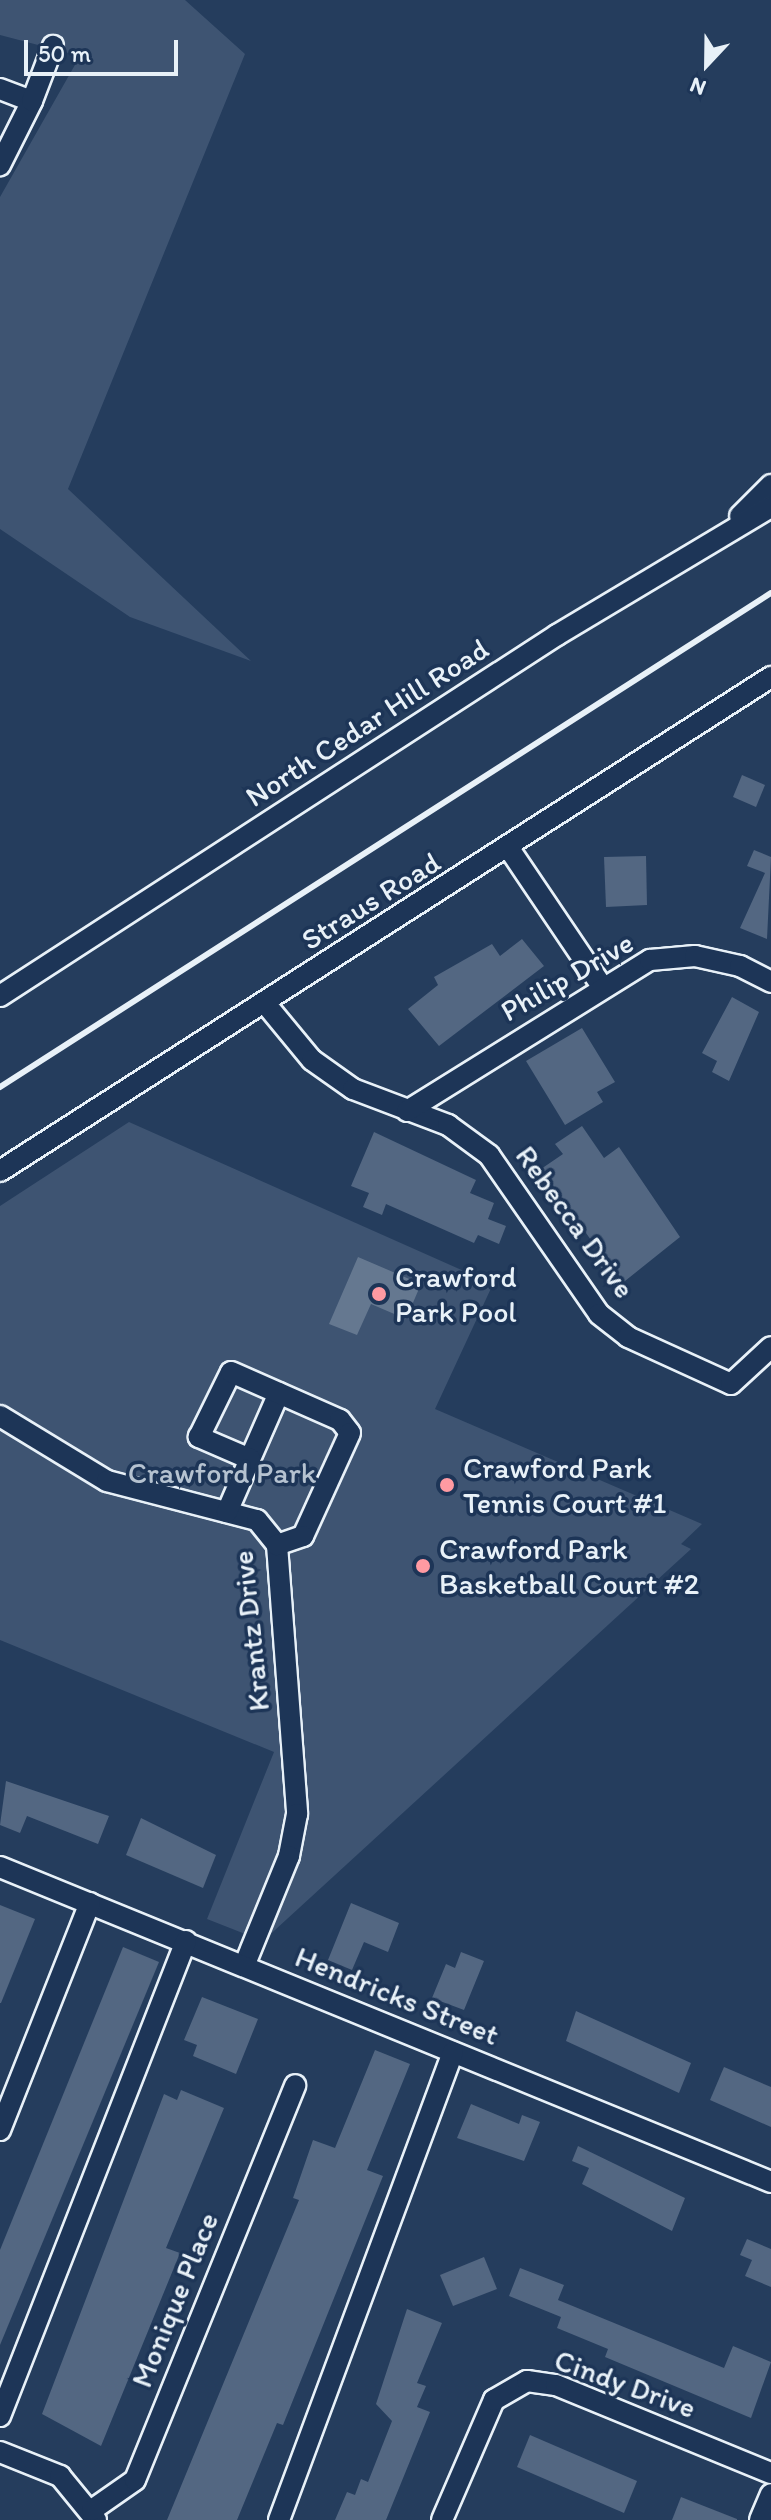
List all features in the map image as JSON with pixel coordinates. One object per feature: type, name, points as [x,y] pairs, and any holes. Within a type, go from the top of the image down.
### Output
[{"type":"street","points":[[0,165],[32,101],[53,46]]},
{"type":"street","points":[[0,89],[32,101]]},
{"type":"street","points":[[717,539],[771,485]]},
{"type":"street","name":"North Cedar Hill Road","points":[[0,996],[771,507]]},
{"type":"street","name":"Straus Road","points":[[0,1171],[510,850],[771,677]]},
{"type":"street","points":[[510,850],[601,985]]},
{"type":"street","name":"Philip Drive","points":[[407,1111],[601,985],[650,960],[695,956],[740,966],[771,982]]},
{"type":"street","name":"Rebecca Drive","points":[[264,1002],[312,1060],[407,1111],[448,1125],[489,1155],[599,1314],[659,1354],[731,1384],[771,1347]]},
{"type":"street","points":[[250,1459],[199,1437],[224,1379],[231,1372],[340,1420],[350,1433],[303,1536],[277,1545]]},
{"type":"street","points":[[227,1512],[279,1393]]},
{"type":"street","name":"Krantz Drive","points":[[0,1416],[107,1481],[268,1525],[277,1545],[297,1814],[289,1856],[244,1966]]},
{"type":"street","name":"Hendricks Street","points":[[0,1867],[771,2182]]},
{"type":"street","points":[[0,2130],[90,1903]]},
{"type":"street","points":[[0,2416],[186,1941]]},
{"type":"street","points":[[279,2520],[453,2052]]},
{"type":"street","name":"Monique Place","points":[[94,2515],[135,2480],[295,2085]]},
{"type":"street","name":"Cindy Drive","points":[[442,2520],[494,2400],[527,2381],[556,2385],[771,2473]]},
{"type":"street","points":[[0,2452],[60,2476],[94,2515]]},
{"type":"street","points":[[760,2520],[771,2494]]},
{"type":"green space","points":[[0,0],[185,0],[245,54],[68,489],[251,661],[130,617],[0,529],[0,197],[80,56],[0,35]]},
{"type":"green space","name":"Crawford Park","points":[[129,1122],[493,1284],[435,1409],[702,1524],[681,1544],[691,1549],[263,1941],[207,1919],[274,1752],[0,1640],[0,1206]]},
{"type":"shaded area","name":"Crawford Park Pool","points":[[358,1257],[421,1284],[406,1319],[371,1304],[357,1335],[329,1324]]},
{"type":"building","points":[[742,775],[765,785],[756,807],[733,797]]},
{"type":"building","points":[[754,850],[771,857],[767,939],[740,928],[765,873],[747,866]]},
{"type":"building","points":[[646,856],[647,905],[606,907],[604,857]]},
{"type":"building","points":[[522,939],[544,966],[439,1046],[408,1009],[438,985],[434,977],[492,944],[500,956]]},
{"type":"building","points":[[732,997],[759,1012],[729,1081],[712,1072],[717,1061],[702,1053]]},
{"type":"building","points":[[582,1028],[615,1082],[597,1092],[603,1102],[565,1125],[526,1061]]},
{"type":"building","points":[[582,1126],[604,1158],[619,1147],[680,1237],[620,1285],[598,1265],[605,1260],[541,1169],[563,1154],[555,1144]]},
{"type":"building","points":[[374,1132],[476,1180],[470,1193],[494,1203],[488,1219],[506,1226],[499,1244],[478,1235],[474,1243],[386,1204],[382,1215],[363,1207],[369,1193],[351,1186]]},
{"type":"building","points":[[6,1781],[109,1816],[98,1844],[27,1816],[20,1833],[0,1825]]},
{"type":"building","points":[[141,1818],[216,1855],[203,1888],[126,1855]]},
{"type":"building","points":[[351,1903],[399,1923],[388,1952],[364,1942],[352,1970],[328,1960]]},
{"type":"building","points":[[0,1905],[35,1919],[1,2003],[0,2003]]},
{"type":"building","points":[[123,1947],[159,1962],[0,2345],[0,2250]]},
{"type":"building","points":[[461,1952],[484,1961],[464,2010],[432,1998],[446,1964],[455,1968]]},
{"type":"building","points":[[202,1997],[258,2019],[236,2074],[193,2056],[197,2045],[184,2040]]},
{"type":"building","points":[[576,2011],[691,2063],[679,2093],[566,2041]]},
{"type":"building","points":[[375,2050],[410,2064],[367,2170],[383,2176],[283,2425],[277,2423],[237,2520],[167,2520],[299,2200],[293,2198],[313,2140],[335,2148]]},
{"type":"building","points":[[724,2067],[771,2087],[771,2127],[710,2100]]},
{"type":"building","points":[[181,2090],[224,2108],[166,2248],[180,2253],[101,2446],[42,2414],[164,2094],[177,2100]]},
{"type":"building","points":[[471,2104],[519,2124],[522,2115],[540,2122],[524,2161],[457,2138]]},
{"type":"building","points":[[578,2146],[685,2198],[672,2231],[582,2184],[589,2168],[572,2161]]},
{"type":"building","points":[[747,2239],[771,2249],[771,2287],[745,2276],[752,2260],[740,2255]]},
{"type":"building","points":[[484,2257],[497,2289],[453,2306],[440,2275]]},
{"type":"building","points":[[520,2268],[564,2285],[558,2300],[724,2368],[733,2346],[771,2362],[751,2418],[605,2357],[608,2349],[557,2328],[561,2317],[509,2296]]},
{"type":"building","points":[[407,2309],[442,2323],[417,2383],[426,2386],[417,2407],[430,2412],[386,2520],[335,2520],[347,2492],[355,2495],[361,2479],[368,2482],[392,2421],[376,2404]]},
{"type":"building","points":[[530,2435],[637,2481],[624,2513],[517,2467]]},
{"type":"building","points":[[681,2497],[737,2519],[737,2520],[672,2520]]},
{"type":"railway","points":[[0,1087],[771,593]]},
{"type":"place","name":"Crawford Park Pool","points":[[379,1294]]},
{"type":"place","name":"Crawford Park Tennis Court #1","points":[[447,1485]]},
{"type":"place","name":"Crawford Park Basketball Court #2","points":[[423,1566]]}]
